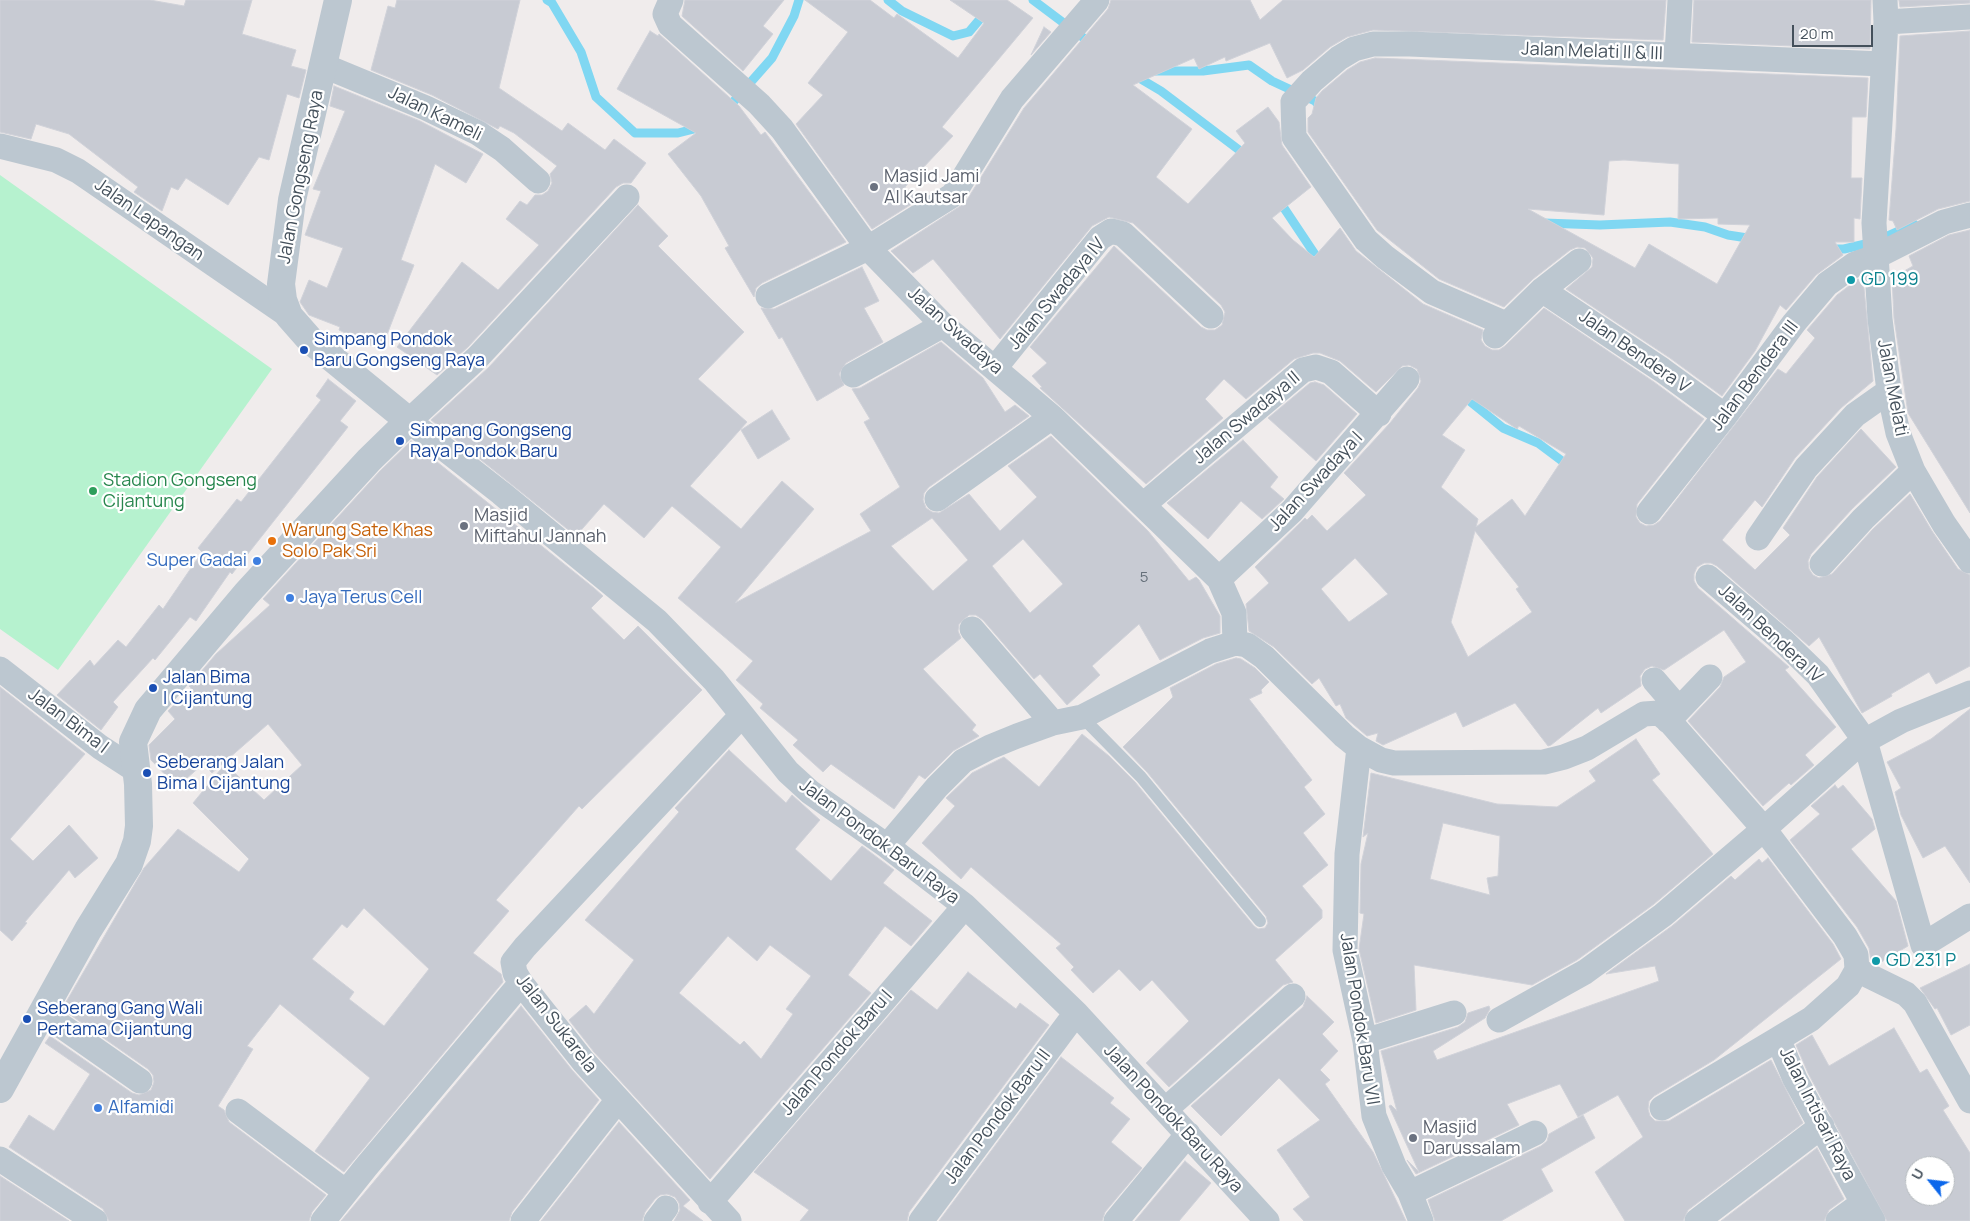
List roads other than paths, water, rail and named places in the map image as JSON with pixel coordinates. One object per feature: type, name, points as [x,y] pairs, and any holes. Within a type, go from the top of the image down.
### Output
[{"type":"street","name":"Jalan Gongseng Raya","points":[[338,0],[292,200],[284,263],[283,300],[289,316],[311,341],[409,421]]},
{"type":"street","points":[[1677,55],[1680,0]]},
{"type":"street","points":[[768,296],[868,248],[953,195],[1012,99],[1094,3]]},
{"type":"street","name":"Jalan Swadaya","points":[[668,9],[690,44],[759,104],[782,129],[868,248],[943,325],[1052,417],[1219,579],[1234,614],[1235,643]]},
{"type":"street","points":[[1885,11],[1970,17]]},
{"type":"street","name":"Jalan Melati","points":[[1885,11],[1874,223],[1875,255],[1889,391],[1898,433],[1913,471],[1944,524],[1970,561]]},
{"type":"street","name":"Jalan Melati II & III","points":[[1542,290],[1500,330],[1432,292],[1366,240],[1294,137],[1293,102],[1312,81],[1339,58],[1354,49],[1373,44],[1883,64]]},
{"type":"street","name":"Jalan Kameli","points":[[322,65],[409,100],[478,133],[502,149],[538,181]]},
{"type":"street","name":"Jalan Lapangan","points":[[0,146],[56,160],[78,171],[289,316]]},
{"type":"street","points":[[0,1089],[88,930],[129,864],[137,841],[139,826],[137,771],[133,742],[148,710],[246,594],[369,460],[478,357],[627,197]]},
{"type":"street","name":"Jalan Bendera III","points":[[1649,512],[1725,416],[1794,323],[1827,284],[1855,264],[1944,222],[1970,215]]},
{"type":"street","name":"Jalan Swadaya IV","points":[[995,368],[1100,238],[1111,231],[1123,234],[1211,316]]},
{"type":"street","points":[[1542,290],[1579,261]]},
{"type":"street","name":"Jalan Bendera V","points":[[1542,290],[1662,370],[1725,416]]},
{"type":"street","points":[[853,375],[943,325]]},
{"type":"street","name":"Jalan Swadaya II","points":[[1143,505],[1303,370],[1316,367],[1331,372],[1379,414]]},
{"type":"street","name":"Jalan Swadaya I","points":[[1219,579],[1292,511],[1379,414],[1407,379]]},
{"type":"street","points":[[1758,538],[1806,468],[1854,415],[1889,391]]},
{"type":"street","points":[[937,499],[1052,417]]},
{"type":"street","name":"Jalan Pondok Baru Raya","points":[[409,421],[502,493],[657,621],[714,680],[741,716],[788,772],[810,792],[887,846],[965,906],[1076,1013],[1268,1221]]},
{"type":"street","points":[[1822,564],[1863,519],[1913,471]]},
{"type":"street","name":"Jalan Bendera IV","points":[[1708,577],[1784,642],[1818,675],[1857,747]]},
{"type":"street","points":[[972,628],[1054,723]]},
{"type":"street","points":[[887,846],[937,787],[963,761],[990,747],[1054,723],[1082,717],[1210,651],[1235,643],[1247,645],[1264,657],[1344,736],[1359,748],[1381,760],[1394,763],[1544,762],[1564,758],[1587,748],[1649,712],[1674,715]]},
{"type":"street","name":"Jalan Bima I","points":[[0,669],[100,747],[137,771]]},
{"type":"street","points":[[1674,715],[1710,677]]},
{"type":"street","points":[[1654,680],[1674,715],[1764,829],[1852,946],[1856,955],[1857,970],[1906,994],[1915,1003],[1970,1101]]},
{"type":"street","points":[[1500,1020],[1593,966],[1663,915],[1857,747],[1901,721],[1970,693]]},
{"type":"street","name":"Jalan Sukarela","points":[[729,1221],[617,1100],[521,983],[515,973],[513,962],[741,716]]},
{"type":"street","points":[[1857,747],[1923,945],[1970,916]]},
{"type":"street","name":"Jalan Pondok Baru VII","points":[[1359,748],[1347,854],[1345,950],[1365,1041],[1374,1116],[1394,1166],[1410,1192],[1421,1221]]},
{"type":"street","name":"Jalan Pondok Baru I","points":[[710,1202],[965,906]]},
{"type":"street","name":"Jalan Intisari Raya","points":[[1857,970],[1848,986],[1818,1013],[1801,1027],[1778,1039],[1795,1080],[1868,1212]]},
{"type":"street","points":[[323,1221],[521,983]]},
{"type":"street","points":[[1166,1109],[1293,996]]},
{"type":"street","points":[[43,1013],[140,1080]]},
{"type":"street","name":"Jalan Pondok Baru II","points":[[921,1221],[1076,1013]]},
{"type":"street","points":[[1365,1041],[1454,1013]]},
{"type":"street","points":[[1662,1108],[1778,1039]]},
{"type":"street","points":[[523,1221],[617,1100]]},
{"type":"street","points":[[238,1111],[346,1192]]},
{"type":"street","points":[[1697,1221],[1822,1126]]},
{"type":"street","points":[[1410,1192],[1535,1133]]},
{"type":"street","points":[[1116,1221],[1188,1134]]},
{"type":"street","points":[[0,1159],[95,1221]]},
{"type":"street","points":[[1838,1221],[1868,1212]]},
{"type":"lane","points":[[1082,717],[1141,777],[1260,921]]},
{"type":"waterway","points":[[547,0],[552,3],[581,52],[596,97],[635,133],[678,133],[702,127]]},
{"type":"waterway","points":[[727,109],[772,58],[794,16],[799,0]]},
{"type":"waterway","points":[[888,0],[902,11],[953,36],[969,32],[996,0]]},
{"type":"waterway","points":[[1033,0],[1093,45]]},
{"type":"waterway","points":[[1152,71],[1203,71],[1249,65],[1272,81],[1315,101],[1323,110]]},
{"type":"waterway","points":[[1134,75],[1161,91],[1247,156]]},
{"type":"waterway","points":[[1278,199],[1322,265]]},
{"type":"waterway","points":[[1544,223],[1600,225],[1670,222],[1705,227],[1728,235],[1754,239]]},
{"type":"waterway","points":[[1829,249],[1844,249],[1874,242],[1914,224]]},
{"type":"waterway","points":[[1461,394],[1503,428],[1538,443],[1570,467]]},
{"type":"place","name":"Masjid Jami Al Kautsar","points":[[874,187]]},
{"type":"place","name":"GD 199","points":[[1851,280]]},
{"type":"place","name":"Simpang Pondok Baru Gongseng Raya","points":[[304,350]]},
{"type":"place","name":"Simpang Gongseng Raya Pondok Baru","points":[[400,441]]},
{"type":"place","name":"Stadion Gongseng Cijantung","points":[[93,491]]},
{"type":"place","name":"Masjid Miftahul Jannah","points":[[464,526]]},
{"type":"place","name":"Warung Sate Khas Solo Pak Sri","points":[[272,541]]},
{"type":"place","name":"Super Gadai","points":[[257,561]]},
{"type":"place","name":"Jaya Terus Cell","points":[[290,598]]},
{"type":"place","name":"Jalan Bima I Cijantung","points":[[153,688]]},
{"type":"place","name":"Seberang Jalan Bima I Cijantung","points":[[147,773]]},
{"type":"place","name":"GD 231 P","points":[[1876,961]]},
{"type":"place","name":"Seberang Gang Wali Pertama Cijantung","points":[[27,1019]]},
{"type":"place","name":"Alfamidi","points":[[98,1108]]},
{"type":"place","name":"Masjid Darussalam","points":[[1413,1138]]}]
